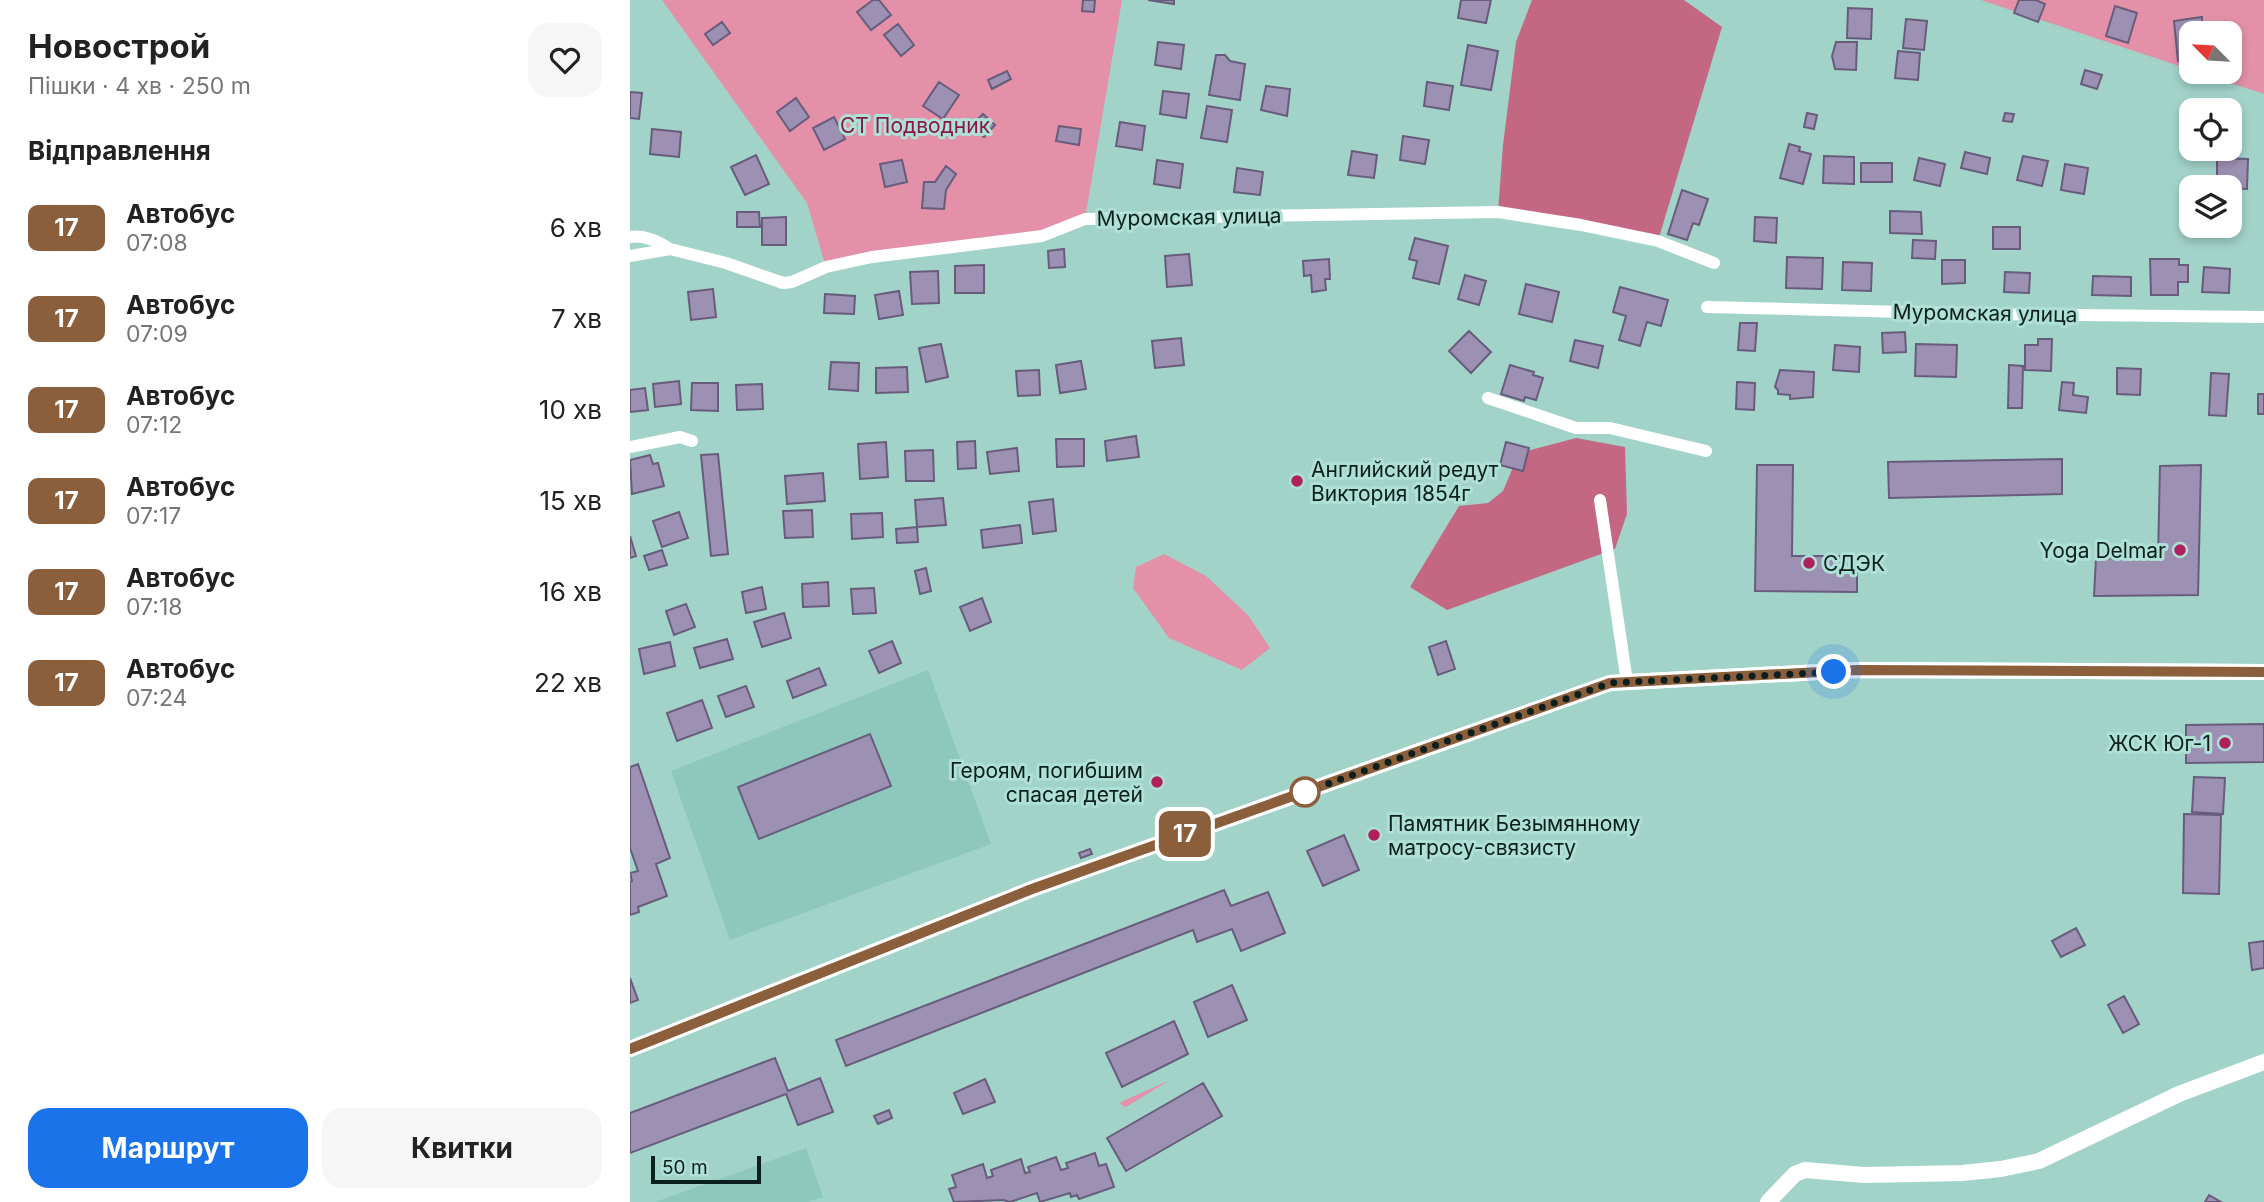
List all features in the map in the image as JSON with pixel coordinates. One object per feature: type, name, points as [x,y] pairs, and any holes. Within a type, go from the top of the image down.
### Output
[{"type":"main road","points":[[630,1049],[1032,889],[1610,683],[1858,670],[2264,672]]},
{"type":"main road","points":[[1768,1202],[1790,1179],[1805,1170],[1864,1175],[1962,1174],[2039,1161],[2179,1094],[2264,1062]]},
{"type":"street","name":"Муромская улица","points":[[630,256],[670,249],[726,263],[783,283],[792,282],[826,267],[872,257],[1042,236],[1085,219],[1498,212],[1658,241],[1714,263]]},
{"type":"street","points":[[630,237],[639,236],[657,241],[670,249]]},
{"type":"street","name":"Муромская улица","points":[[1707,307],[2264,317]]},
{"type":"street","points":[[1488,398],[1576,428],[1609,428],[1706,451]]},
{"type":"street","points":[[630,447],[680,437],[692,441]]},
{"type":"street","points":[[1600,500],[1627,682]]},
{"type":"shaded area","points":[[1532,0],[1684,0],[1722,27],[1658,241],[1498,212],[1516,42]]},
{"type":"shaded area","points":[[1576,438],[1625,447],[1627,514],[1615,549],[1447,610],[1410,587],[1459,506],[1488,503],[1503,491],[1519,453]]},
{"type":"shaded area","points":[[928,670],[991,844],[730,940],[671,771]]},
{"type":"shaded area","points":[[806,1148],[823,1197],[808,1202],[655,1202]]},
{"type":"green space","name":"СТ Подводник","points":[[662,0],[1122,0],[1085,219],[1031,238],[826,267],[807,203]]},
{"type":"green space","points":[[1981,0],[2264,0],[2264,94],[2234,84],[2242,84],[2242,21],[2179,21],[2179,66]]},
{"type":"green space","points":[[1164,554],[1206,576],[1248,615],[1270,648],[1242,670],[1169,638],[1133,588],[1136,567]]},
{"type":"green space","points":[[1170,1080],[1126,1107],[1120,1104],[1121,1102]]},
{"type":"building","points":[[873,0],[879,0],[891,15],[871,30],[857,12]]},
{"type":"building","points":[[1083,0],[1095,0],[1094,12],[1082,11]]},
{"type":"building","points":[[1148,0],[1174,0],[1174,4]]},
{"type":"building","points":[[1461,0],[1491,0],[1486,23],[1458,18]]},
{"type":"building","points":[[2019,0],[2036,0],[2045,4],[2038,22],[2014,13]]},
{"type":"building","points":[[2115,6],[2137,13],[2128,43],[2106,36]]},
{"type":"building","points":[[1848,8],[1872,9],[1871,39],[1847,38]]},
{"type":"building","points":[[2202,17],[2202,21],[2179,21],[2179,61],[2178,61],[2174,21]]},
{"type":"building","points":[[1906,19],[1927,21],[1924,50],[1903,48]]},
{"type":"building","points":[[722,22],[730,33],[713,45],[705,34]]},
{"type":"building","points":[[898,24],[914,45],[901,56],[884,35]]},
{"type":"building","points":[[1158,42],[1184,45],[1181,69],[1155,65]]},
{"type":"building","points":[[1836,42],[1857,42],[1856,70],[1835,69],[1832,56]]},
{"type":"building","points":[[1468,45],[1498,51],[1491,90],[1461,85]]},
{"type":"building","points":[[1898,51],[1920,53],[1918,80],[1895,78]]},
{"type":"building","points":[[1216,55],[1225,55],[1230,61],[1245,64],[1240,100],[1209,95]]},
{"type":"building","points":[[2085,70],[2102,75],[2097,89],[2081,84]]},
{"type":"building","points":[[1007,71],[1011,79],[992,89],[988,80]]},
{"type":"building","points":[[939,82],[959,95],[943,119],[923,106]]},
{"type":"building","points":[[1427,82],[1453,86],[1449,110],[1424,106]]},
{"type":"building","points":[[1266,86],[1290,89],[1287,116],[1261,110]]},
{"type":"building","points":[[1163,91],[1189,94],[1186,118],[1160,114]]},
{"type":"building","points":[[630,92],[642,93],[639,119],[630,118]]},
{"type":"building","points":[[796,98],[809,117],[790,131],[777,112]]},
{"type":"building","points":[[1207,106],[1232,110],[1227,142],[1201,138]]},
{"type":"building","points":[[1807,113],[1817,115],[1814,129],[1804,127]]},
{"type":"building","points":[[2005,113],[2014,114],[2012,122],[2003,121]]},
{"type":"building","points":[[983,114],[995,125],[984,137],[972,125]]},
{"type":"building","points":[[834,117],[845,139],[824,150],[813,128]]},
{"type":"building","points":[[1120,122],[1145,126],[1142,150],[1116,146]]},
{"type":"building","points":[[1059,126],[1081,129],[1079,145],[1056,141]]},
{"type":"building","points":[[652,129],[681,132],[679,157],[650,154]]},
{"type":"building","points":[[1403,136],[1429,140],[1425,164],[1400,160]]},
{"type":"building","points":[[1789,144],[1800,147],[1799,151],[1811,154],[1803,184],[1780,178]]},
{"type":"building","points":[[1352,151],[1377,155],[1374,178],[1348,175]]},
{"type":"building","points":[[1965,152],[1990,158],[1987,174],[1961,168]]},
{"type":"building","points":[[756,155],[769,184],[745,195],[731,167]]},
{"type":"building","points":[[1824,156],[1854,157],[1854,184],[1823,183]]},
{"type":"building","points":[[2023,156],[2048,161],[2042,186],[2017,180]]},
{"type":"building","points":[[1919,158],[1945,164],[1940,186],[1914,180]]},
{"type":"building","points":[[2248,159],[2247,189],[2242,189],[2242,175],[2217,175],[2217,161]]},
{"type":"building","points":[[902,160],[907,182],[885,187],[880,164]]},
{"type":"building","points":[[1157,160],[1183,164],[1180,188],[1154,184]]},
{"type":"building","points":[[1861,163],[1892,163],[1892,182],[1861,182]]},
{"type":"building","points":[[2065,164],[2088,168],[2084,194],[2061,190]]},
{"type":"building","points":[[946,166],[956,174],[946,190],[944,209],[922,208],[924,182],[935,182]]},
{"type":"building","points":[[1237,168],[1263,172],[1260,195],[1234,192]]},
{"type":"building","points":[[1682,190],[1708,199],[1699,225],[1693,223],[1687,240],[1668,234]]},
{"type":"building","points":[[1890,211],[1921,212],[1922,234],[1890,233]]},
{"type":"building","points":[[737,212],[759,212],[760,227],[737,227]]},
{"type":"building","points":[[786,217],[786,245],[762,245],[762,218]]},
{"type":"building","points":[[1755,217],[1777,218],[1776,243],[1754,241]]},
{"type":"building","points":[[1993,227],[2020,227],[2020,249],[1993,249]]},
{"type":"building","points":[[1415,238],[1448,246],[1439,284],[1413,278],[1417,261],[1409,259]]},
{"type":"building","points":[[1913,240],[1936,241],[1935,259],[1912,258]]},
{"type":"building","points":[[1064,249],[1065,267],[1049,268],[1048,251]]},
{"type":"building","points":[[1189,254],[1192,285],[1167,287],[1165,256]]},
{"type":"building","points":[[1787,257],[1823,258],[1822,289],[1786,288]]},
{"type":"building","points":[[1329,259],[1330,279],[1325,279],[1326,290],[1312,292],[1311,275],[1304,276],[1303,261]]},
{"type":"building","points":[[2150,259],[2179,259],[2179,265],[2188,265],[2188,282],[2178,282],[2178,295],[2151,295]]},
{"type":"building","points":[[1942,260],[1965,260],[1965,283],[1942,284]]},
{"type":"building","points":[[1843,262],[1872,263],[1871,291],[1842,290]]},
{"type":"building","points":[[984,265],[984,293],[955,293],[955,266]]},
{"type":"building","points":[[2204,267],[2230,269],[2229,293],[2202,292]]},
{"type":"building","points":[[938,271],[939,303],[912,304],[910,272]]},
{"type":"building","points":[[2005,272],[2030,273],[2029,293],[2004,292]]},
{"type":"building","points":[[1465,275],[1486,281],[1479,305],[1458,299]]},
{"type":"building","points":[[2093,276],[2131,277],[2131,296],[2092,295]]},
{"type":"building","points":[[1526,284],[1559,292],[1552,322],[1519,314]]},
{"type":"building","points":[[1620,287],[1668,300],[1661,326],[1647,322],[1640,346],[1619,340],[1626,316],[1613,312]]},
{"type":"building","points":[[713,289],[716,317],[691,320],[688,292]]},
{"type":"building","points":[[899,291],[903,315],[879,319],[875,295]]},
{"type":"building","points":[[825,294],[855,296],[854,314],[824,313]]},
{"type":"building","points":[[1740,323],[1757,323],[1755,351],[1738,350]]},
{"type":"building","points":[[1469,331],[1491,352],[1471,373],[1449,351]]},
{"type":"building","points":[[1905,332],[1906,352],[1883,353],[1882,333]]},
{"type":"building","points":[[1181,338],[1184,365],[1155,368],[1152,341]]},
{"type":"building","points":[[2038,339],[2052,339],[2051,371],[2025,370],[2025,345],[2038,345]]},
{"type":"building","points":[[1575,340],[1603,346],[1598,368],[1570,361]]},
{"type":"building","points":[[941,344],[948,377],[926,382],[919,348]]},
{"type":"building","points":[[1916,344],[1957,345],[1956,377],[1915,376]]},
{"type":"building","points":[[1835,345],[1860,347],[1859,372],[1833,370]]},
{"type":"building","points":[[1081,361],[1086,389],[1060,393],[1056,365]]},
{"type":"building","points":[[831,362],[859,363],[858,391],[829,389]]},
{"type":"building","points":[[1510,365],[1534,372],[1533,375],[1543,378],[1536,400],[1525,397],[1524,401],[1501,394]]},
{"type":"building","points":[[2009,365],[2023,366],[2022,408],[2008,408]]},
{"type":"building","points":[[907,367],[908,392],[876,393],[876,368]]},
{"type":"building","points":[[2117,368],[2141,369],[2140,395],[2117,394]]},
{"type":"building","points":[[1039,370],[1040,395],[1018,396],[1016,371]]},
{"type":"building","points":[[1780,370],[1814,372],[1813,397],[1790,399],[1790,395],[1778,394],[1775,387]]},
{"type":"building","points":[[2211,373],[2229,374],[2226,416],[2209,415]]},
{"type":"building","points":[[679,381],[681,404],[655,407],[653,384]]},
{"type":"building","points":[[1737,382],[1755,383],[1754,410],[1736,409]]},
{"type":"building","points":[[2062,382],[2074,383],[2073,395],[2088,397],[2086,413],[2059,410]]},
{"type":"building","points":[[692,383],[718,383],[718,411],[691,410]]},
{"type":"building","points":[[762,384],[763,409],[737,410],[736,385]]},
{"type":"building","points":[[645,388],[648,410],[630,412],[630,390]]},
{"type":"building","points":[[2258,394],[2264,394],[2264,414],[2258,414]]},
{"type":"building","points":[[1136,436],[1139,457],[1107,461],[1105,441]]},
{"type":"building","points":[[1056,439],[1084,439],[1084,466],[1057,467]]},
{"type":"building","points":[[975,441],[976,468],[958,469],[957,442]]},
{"type":"building","points":[[886,442],[888,477],[860,479],[858,444]]},
{"type":"building","points":[[1506,442],[1529,448],[1523,471],[1500,465]]},
{"type":"building","points":[[1017,448],[1019,471],[990,474],[987,452]]},
{"type":"building","points":[[933,450],[934,481],[906,481],[905,451]]},
{"type":"building","points":[[718,454],[728,554],[711,556],[701,455]]},
{"type":"building","points":[[650,455],[653,464],[658,463],[664,486],[632,494],[630,460]]},
{"type":"building","points":[[2062,459],[2062,494],[1889,498],[1888,462]]},
{"type":"building","points":[[1757,465],[1793,465],[1792,556],[1857,556],[1857,592],[1755,591]]},
{"type":"building","points":[[2201,465],[2198,595],[2094,596],[2096,558],[2158,559],[2160,466]]},
{"type":"building","points":[[823,473],[825,501],[787,504],[785,476]]},
{"type":"building","points":[[943,498],[946,525],[917,527],[915,500]]},
{"type":"building","points":[[1053,499],[1056,531],[1033,534],[1029,502]]},
{"type":"building","points":[[812,510],[813,537],[785,538],[783,511]]},
{"type":"building","points":[[679,512],[688,538],[662,547],[653,521]]},
{"type":"building","points":[[882,513],[883,537],[852,539],[851,514]]},
{"type":"building","points":[[1020,525],[1022,543],[983,548],[981,530]]},
{"type":"building","points":[[917,527],[918,542],[897,543],[896,529]]},
{"type":"building","points":[[630,536],[636,556],[630,558]]},
{"type":"building","points":[[662,550],[667,565],[649,570],[644,556]]},
{"type":"building","points":[[926,568],[931,591],[920,594],[915,571]]},
{"type":"building","points":[[828,582],[829,606],[803,607],[802,584]]},
{"type":"building","points":[[762,587],[766,609],[746,613],[742,592]]},
{"type":"building","points":[[874,588],[876,613],[853,614],[851,589]]},
{"type":"building","points":[[982,598],[991,622],[970,631],[960,607]]},
{"type":"building","points":[[686,604],[695,627],[674,635],[666,611]]},
{"type":"building","points":[[784,613],[791,638],[762,647],[754,622]]},
{"type":"building","points":[[727,639],[733,659],[700,668],[694,648]]},
{"type":"building","points":[[892,641],[901,663],[879,673],[869,651]]},
{"type":"building","points":[[1446,641],[1455,669],[1438,675],[1429,647]]},
{"type":"building","points":[[670,642],[675,666],[644,674],[639,649]]},
{"type":"building","points":[[819,668],[826,685],[793,698],[787,681]]},
{"type":"building","points":[[746,686],[754,707],[726,717],[718,696]]},
{"type":"building","points":[[702,700],[712,728],[677,741],[667,713]]},
{"type":"building","name":"ЖСК Юг-1","points":[[2264,724],[2264,762],[2186,763],[2186,725]]},
{"type":"building","points":[[870,734],[891,786],[759,839],[738,787]]},
{"type":"building","points":[[638,764],[670,858],[656,864],[667,896],[638,907],[639,912],[630,915],[630,873],[638,871],[630,848],[630,767]]},
{"type":"building","points":[[2194,777],[2225,778],[2223,814],[2192,812]]},
{"type":"building","points":[[2184,814],[2221,815],[2219,894],[2183,893]]},
{"type":"building","points":[[1344,835],[1359,870],[1323,886],[1307,851]]},
{"type":"building","points":[[1090,849],[1092,854],[1081,858],[1079,853]]},
{"type":"building","points":[[1224,890],[1231,906],[1268,892],[1285,933],[1241,951],[1232,929],[1197,942],[1193,930],[846,1066],[836,1040]]},
{"type":"building","points":[[2076,928],[2085,945],[2061,957],[2052,941]]},
{"type":"building","points":[[2264,941],[2264,968],[2252,970],[2249,943]]},
{"type":"building","points":[[630,978],[638,1000],[630,1003]]},
{"type":"building","points":[[1232,985],[1247,1020],[1208,1037],[1194,1002]]},
{"type":"building","points":[[2124,996],[2139,1024],[2123,1033],[2108,1005]]},
{"type":"building","points":[[1174,1021],[1188,1054],[1122,1087],[1106,1053]]},
{"type":"building","points":[[775,1058],[788,1091],[820,1078],[833,1112],[798,1125],[786,1094],[630,1153],[630,1113]]},
{"type":"building","points":[[985,1079],[995,1102],[963,1114],[954,1093]]},
{"type":"building","points":[[1203,1083],[1222,1116],[1126,1171],[1107,1138]]},
{"type":"building","points":[[889,1110],[892,1118],[878,1124],[874,1116]]},
{"type":"building","points":[[1095,1153],[1099,1166],[1106,1164],[1114,1187],[1079,1199],[1077,1195],[1071,1197],[1070,1193],[1040,1202],[1037,1193],[1010,1202],[954,1202],[949,1189],[956,1187],[952,1175],[983,1164],[987,1178],[993,1176],[991,1170],[1021,1159],[1025,1173],[1030,1172],[1028,1167],[1056,1157],[1061,1170],[1068,1168],[1066,1163]]},
{"type":"building","points":[[2209,1195],[2221,1202],[2205,1202]]},
{"type":"bus line","name":"17","points":[[630,1049],[1032,889],[1610,683],[1858,670],[2264,672]]},
{"type":"place","name":"Английский редут Виктория 1854г","points":[[1297,481]]},
{"type":"place","name":"Yoga Delmar","points":[[2180,550]]},
{"type":"place","name":"СДЭК","points":[[1809,563]]},
{"type":"place","name":"ЖСК Юг-1","points":[[2225,743]]},
{"type":"place","name":"Героям, погибшим спасая детей","points":[[1157,782]]},
{"type":"place","name":"Памятник Безымянному матросу-связисту","points":[[1374,835]]},
{"type":"route","points":[[1305,792],[1610,683],[1834,672]]}]
